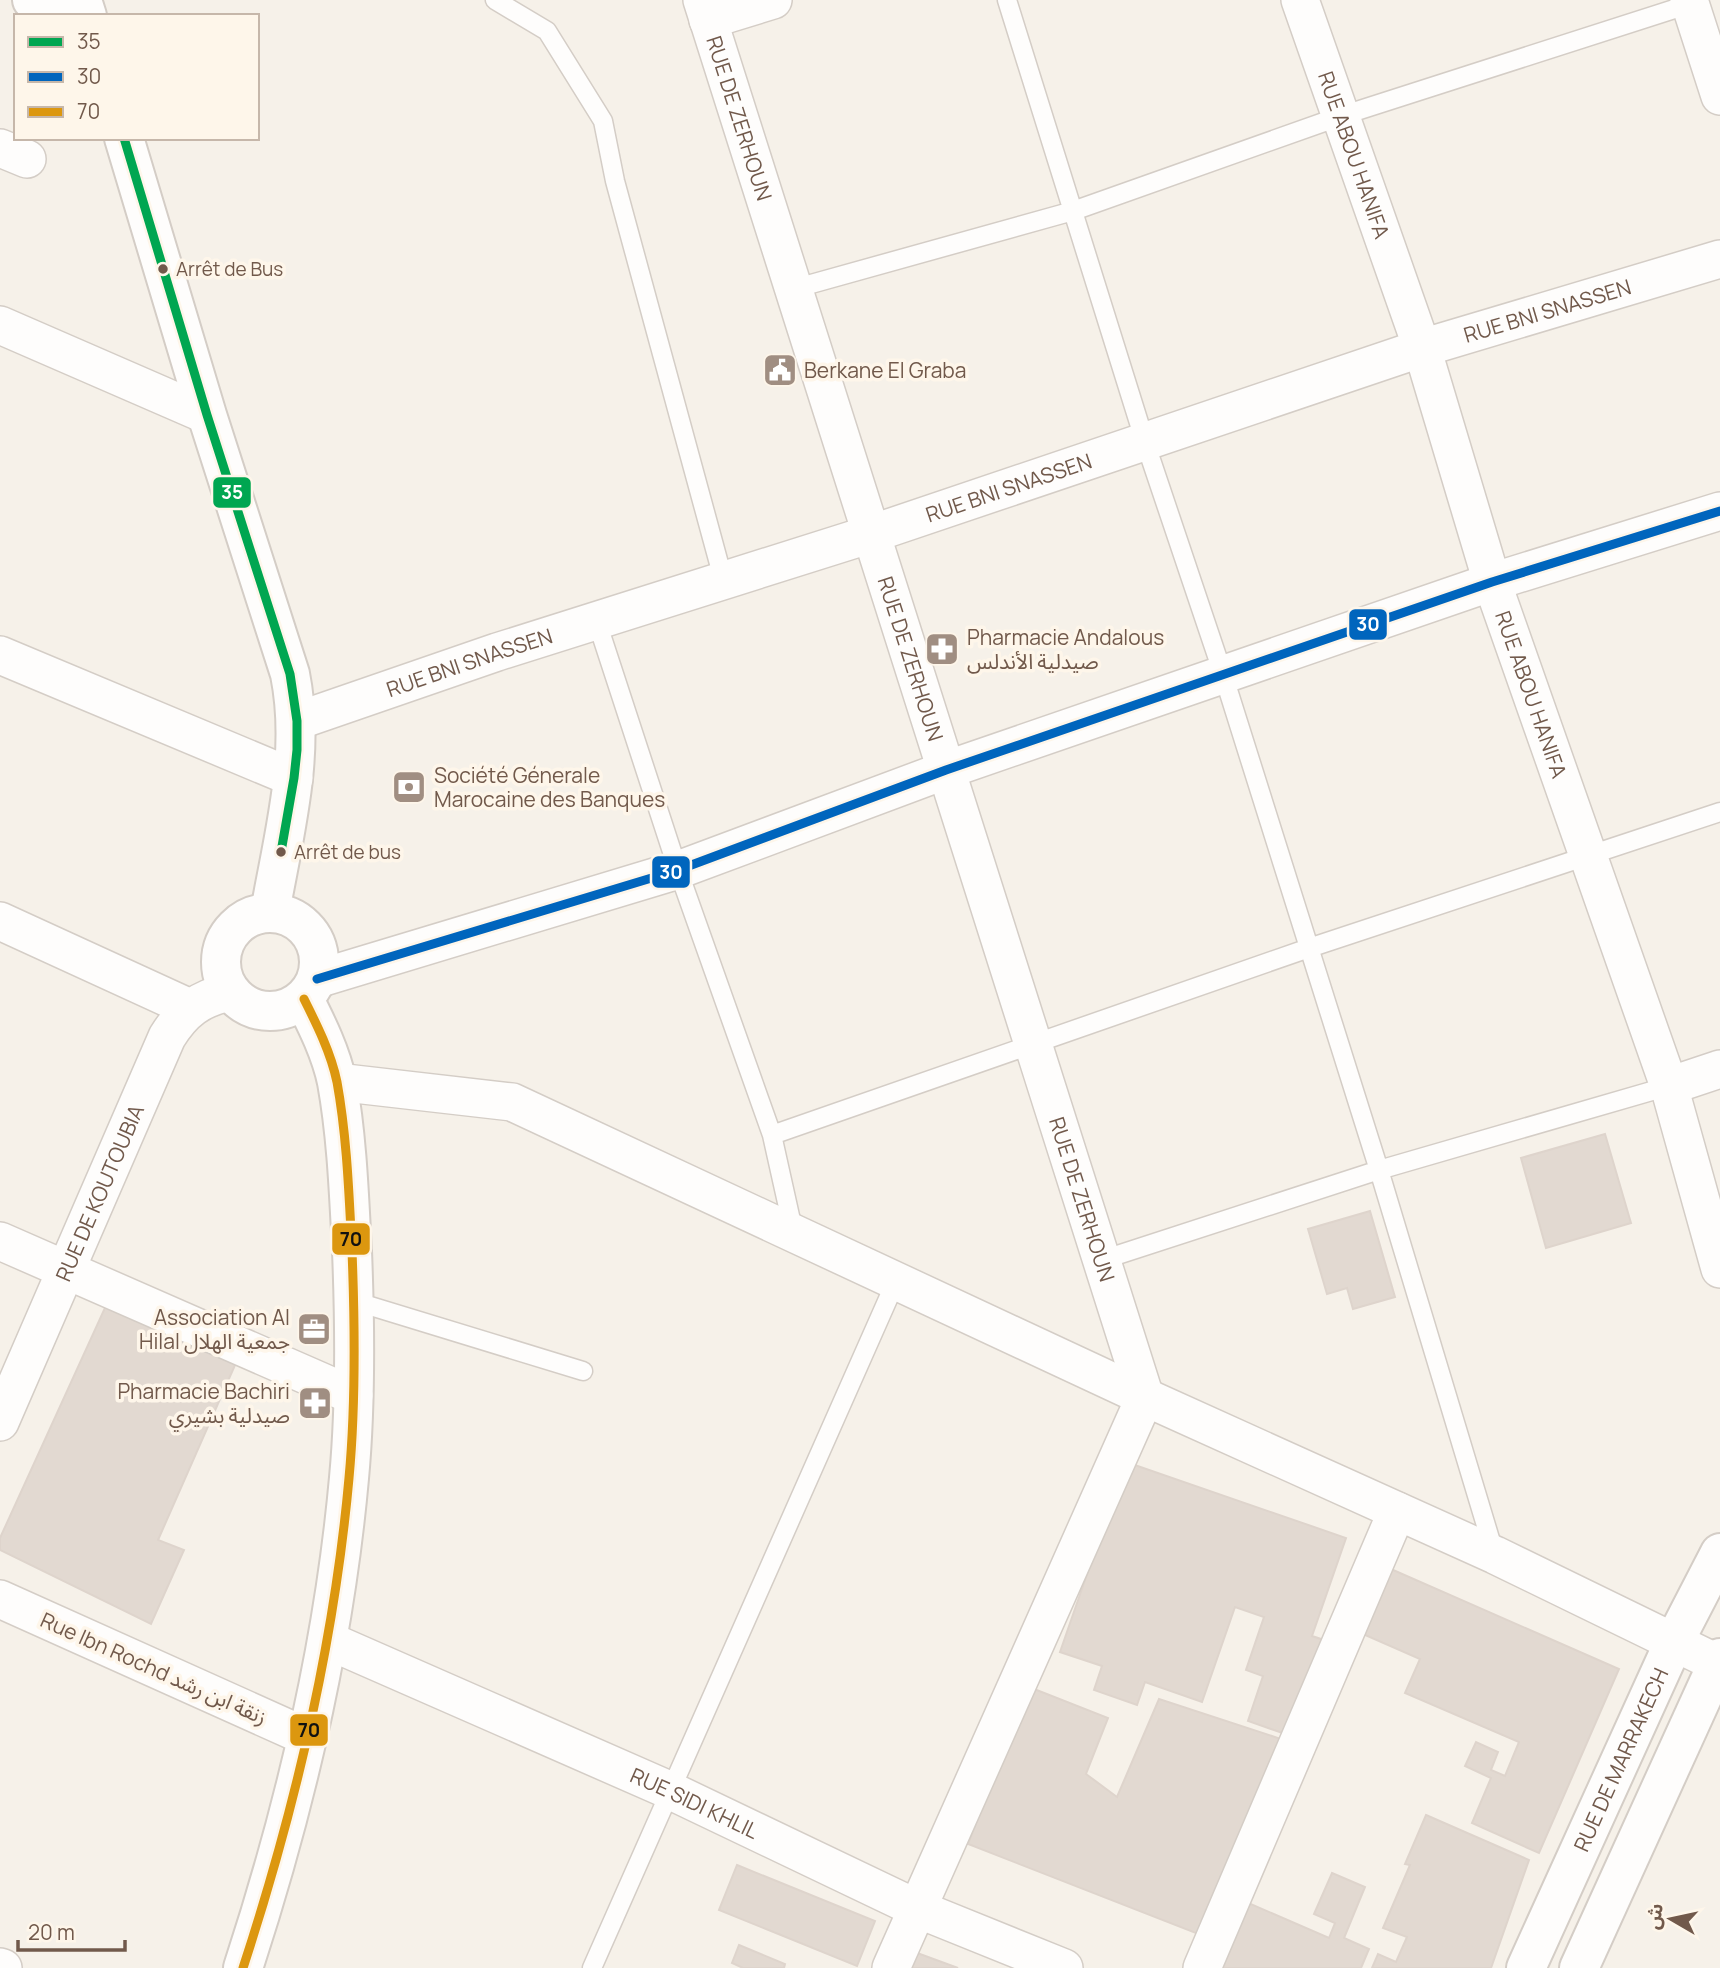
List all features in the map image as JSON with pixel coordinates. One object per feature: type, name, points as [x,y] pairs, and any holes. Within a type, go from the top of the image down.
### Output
[{"type":"street","points":[[32,0],[57,14]]},
{"type":"street","points":[[705,10],[773,0]]},
{"type":"street","name":"RUE ABOU HANIFA","points":[[1300,0],[1422,348],[1492,582],[1669,1086],[1720,1269]]},
{"type":"street","points":[[1689,2],[1720,96]]},
{"type":"street","name":"RUE DE ZERHOUN","points":[[705,10],[1145,1397]]},
{"type":"street","points":[[125,140],[207,415],[290,674],[297,721],[294,778],[270,912]]},
{"type":"street","name":"RUE BNI SNASSEN","points":[[297,721],[498,652],[871,534],[1422,348],[1720,259]]},
{"type":"street","points":[[0,325],[207,415]]},
{"type":"street","points":[[310,989],[678,870],[946,769],[1492,582],[1720,511]]},
{"type":"street","points":[[0,655],[294,778]]},
{"type":"street","points":[[270,912],[285,914],[299,922],[311,933],[318,947],[320,963],[310,989],[292,1007],[266,1012],[240,1002],[230,992],[220,963],[229,933],[240,922],[254,915],[270,912]]},
{"type":"street","points":[[0,921],[190,1008]]},
{"type":"street","points":[[243,1968],[285,1829],[307,1737],[327,1640],[349,1477],[354,1396],[354,1301],[346,1167],[337,1082],[310,989]]},
{"type":"street","name":"RUE DE KOUTOUBIA","points":[[0,1422],[167,1037],[177,1021],[190,1008],[202,1000],[230,992]]},
{"type":"street","points":[[1669,1086],[1720,1069]]},
{"type":"street","points":[[337,1082],[512,1102],[1145,1397],[1495,1556],[1674,1642],[1719,1660],[1579,1968]]},
{"type":"street","points":[[0,1241],[354,1396]]},
{"type":"street","points":[[891,1968],[1145,1397]]},
{"type":"street","points":[[1202,1968],[1397,1511]]},
{"type":"street","name":"RUE DE MARRAKECH","points":[[1527,1968],[1674,1642],[1720,1553]]},
{"type":"street","name":"Rue Ibn Rochd زنقة ابن رشد","points":[[0,1599],[307,1737]]},
{"type":"street","name":"RUE SIDI KHLIL","points":[[327,1640],[670,1790],[918,1909],[1064,1968]]},
{"type":"lane","points":[[495,0],[547,31],[603,121],[615,181],[724,582]]},
{"type":"lane","points":[[1007,0],[1145,442],[1223,674],[1379,1170],[1495,1556]]},
{"type":"lane","points":[[793,289],[1073,211],[1341,116],[1689,2]]},
{"type":"lane","points":[[597,622],[678,870],[772,1135],[794,1234]]},
{"type":"lane","points":[[772,1135],[1309,948],[1720,811]]},
{"type":"lane","points":[[1102,1260],[1379,1170],[1669,1086]]},
{"type":"lane","points":[[592,1968],[896,1281]]},
{"type":"lane","points":[[354,1301],[583,1371]]},
{"type":"building","points":[[1605,1134],[1631,1223],[1546,1248],[1521,1158]]},
{"type":"building","points":[[1370,1211],[1395,1297],[1353,1309],[1347,1288],[1327,1294],[1308,1229]]},
{"type":"building","points":[[109,1299],[239,1356],[158,1540],[184,1550],[151,1624],[0,1550],[0,1538]]},
{"type":"building","points":[[1126,1462],[1346,1538],[1312,1636],[1324,1640],[1291,1736],[1248,1721],[1263,1676],[1246,1670],[1264,1617],[1235,1607],[1202,1702],[1145,1682],[1137,1705],[1094,1690],[1102,1666],[1060,1652]]},
{"type":"building","points":[[1384,1566],[1619,1669],[1539,1853],[1472,1823],[1491,1778],[1465,1766],[1476,1742],[1498,1752],[1491,1770],[1505,1776],[1519,1742],[1405,1693],[1420,1659],[1356,1631]]},
{"type":"building","points":[[1029,1687],[1108,1718],[1086,1774],[1117,1797],[1159,1699],[1281,1739],[1201,1935],[968,1844]]},
{"type":"building","points":[[1426,1815],[1529,1860],[1491,1968],[1372,1968],[1378,1954],[1396,1962],[1407,1937],[1383,1928],[1410,1865],[1405,1864]]},
{"type":"building","points":[[737,1865],[875,1921],[857,1966],[719,1910]]},
{"type":"building","points":[[1332,1873],[1365,1887],[1344,1938],[1369,1949],[1361,1968],[1207,1968],[1237,1898],[1329,1938],[1335,1923],[1314,1914]]},
{"type":"building","points":[[739,1945],[785,1964],[784,1968],[743,1968],[732,1963]]},
{"type":"building","points":[[909,1950],[958,1968],[903,1968]]},
{"type":"transit line","name":"35","points":[[125,140],[207,415],[290,674],[297,721],[297,750],[281,852]]},
{"type":"transit line","name":"30","points":[[317,979],[678,870],[946,770],[1492,582],[1720,511]]},
{"type":"transit line","name":"70","points":[[243,1968],[279,1848],[323,1665],[342,1540],[351,1450],[354,1308],[349,1187],[343,1124],[331,1060],[304,999]]},
{"type":"place","name":"Arrêt de Bus","points":[[163,269]]},
{"type":"place","name":"Berkane El Graba","points":[[780,370]]},
{"type":"place","name":"Pharmacie Andalous صيدلية الأندلس","points":[[942,649]]},
{"type":"place","name":"Société Génerale Marocaine des Banques","points":[[409,787]]},
{"type":"place","name":"Arrêt de bus","points":[[281,852]]},
{"type":"place","name":"Association Al Hilal جمعية الهلال","points":[[314,1329]]},
{"type":"place","name":"Pharmacie Bachiri صيدلية بشيري","points":[[315,1403]]}]
